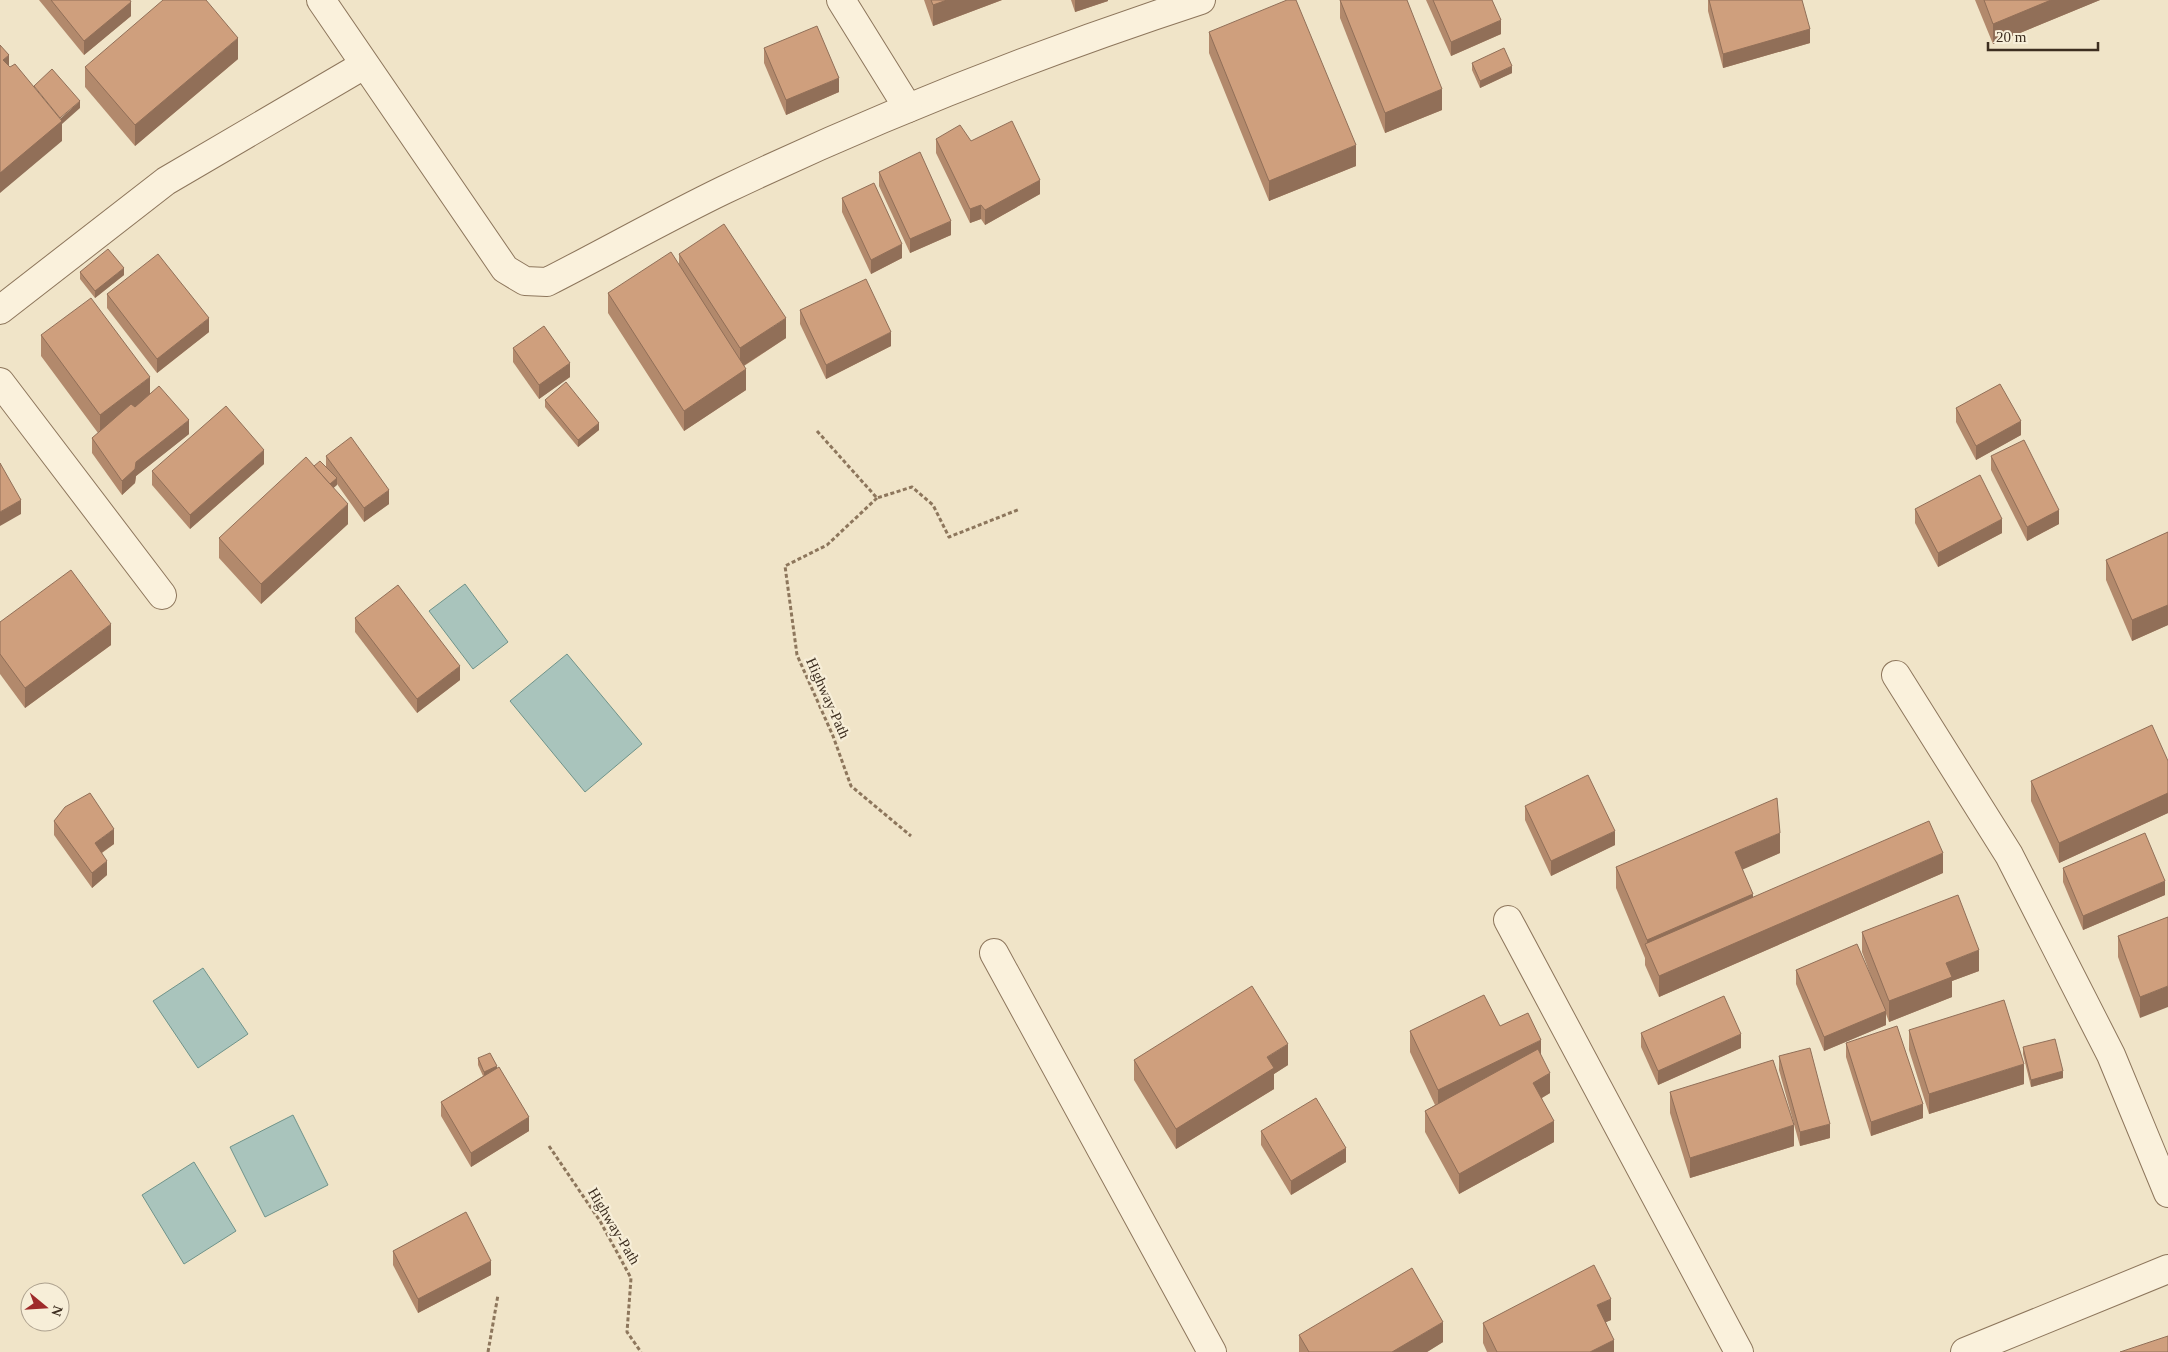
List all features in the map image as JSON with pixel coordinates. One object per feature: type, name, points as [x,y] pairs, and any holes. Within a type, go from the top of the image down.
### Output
[{"type":"street","points":[[321,0],[505,269],[525,281],[547,282],[724,190],[908,108],[1110,30],[1201,0]]},
{"type":"street","points":[[841,0],[908,108]]},
{"type":"street","points":[[0,310],[166,181],[364,64]]},
{"type":"street","points":[[0,382],[162,595]]},
{"type":"street","points":[[1896,675],[2009,855],[2111,1055],[2168,1193]]},
{"type":"street","points":[[1508,920],[1739,1352]]},
{"type":"street","points":[[994,953],[1212,1352]]},
{"type":"street","points":[[1965,1352],[2168,1270]]},
{"type":"path","points":[[817,431],[877,498]]},
{"type":"path","name":"Highway-Path","points":[[911,836],[851,786],[833,736],[797,655],[785,566],[827,545],[877,498],[912,487],[933,505],[949,537],[1020,509]]},
{"type":"path","name":"Highway-Path","points":[[549,1146],[600,1220],[631,1278],[627,1332],[641,1352]]},
{"type":"path","points":[[488,1352],[498,1295]]},
{"type":"water","points":[[465,584],[508,642],[473,669],[429,611]]},
{"type":"water","points":[[567,654],[642,744],[585,792],[510,701]]},
{"type":"water","points":[[203,968],[248,1034],[198,1068],[153,1001]]},
{"type":"water","points":[[293,1115],[328,1185],[265,1217],[230,1147]]},
{"type":"water","points":[[194,1162],[236,1231],[184,1264],[142,1195]]},
{"type":"building","points":[[51,0],[130,0],[131,2],[84,41]]},
{"type":"building","points":[[163,0],[206,0],[238,38],[135,125],[85,67]]},
{"type":"building","points":[[931,0],[947,0],[933,5]]},
{"type":"building","points":[[1287,0],[1296,0],[1356,145],[1269,181],[1209,32]]},
{"type":"building","points":[[1340,0],[1407,0],[1442,89],[1385,113]]},
{"type":"building","points":[[1433,0],[1492,0],[1501,20],[1451,42]]},
{"type":"building","points":[[1709,0],[1802,0],[1810,29],[1723,54]]},
{"type":"building","points":[[1984,0],[2051,0],[1993,24]]},
{"type":"building","points":[[817,26],[839,78],[786,100],[764,48]]},
{"type":"building","points":[[0,45],[9,55],[3,60],[10,67],[15,64],[62,121],[0,173]]},
{"type":"building","points":[[1504,48],[1512,66],[1480,81],[1472,63]]},
{"type":"building","points":[[52,69],[80,101],[60,118],[34,86]]},
{"type":"building","points":[[1012,121],[1040,180],[985,210],[981,205],[970,209],[936,139],[960,125],[971,141]]},
{"type":"building","points":[[920,152],[951,221],[910,239],[879,172]]},
{"type":"building","points":[[874,183],[902,244],[871,260],[842,198]]},
{"type":"building","points":[[724,224],[786,318],[740,348],[679,254]]},
{"type":"building","points":[[108,249],[124,268],[95,291],[80,272]]},
{"type":"building","points":[[671,252],[746,369],[684,411],[608,293]]},
{"type":"building","points":[[158,254],[209,318],[157,359],[107,294]]},
{"type":"building","points":[[866,279],[891,332],[826,365],[800,310]]},
{"type":"building","points":[[91,298],[150,377],[100,415],[41,335]]},
{"type":"building","points":[[544,326],[570,363],[539,385],[513,348]]},
{"type":"building","points":[[566,382],[599,423],[578,440],[545,400]]},
{"type":"building","points":[[2000,384],[2021,421],[1976,446],[1956,408]]},
{"type":"building","points":[[159,386],[189,420],[136,462],[135,469],[122,481],[92,438],[131,404],[135,407]]},
{"type":"building","points":[[226,406],[264,450],[190,515],[152,471]]},
{"type":"building","points":[[351,437],[389,490],[364,508],[326,456]]},
{"type":"building","points":[[2024,440],[2059,510],[2027,527],[1991,456]]},
{"type":"building","points":[[306,457],[348,504],[261,584],[219,538]]},
{"type":"building","points":[[320,461],[337,478],[330,484],[314,466]]},
{"type":"building","points":[[0,463],[21,500],[0,512]]},
{"type":"building","points":[[1980,475],[2002,519],[1938,553],[1915,509]]},
{"type":"building","points":[[2168,532],[2168,605],[2132,620],[2106,560]]},
{"type":"building","points":[[71,570],[111,624],[25,688],[0,654],[0,622]]},
{"type":"building","points":[[398,585],[460,666],[417,699],[355,618]]},
{"type":"building","points":[[2152,725],[2168,761],[2168,793],[2059,843],[2031,781]]},
{"type":"building","points":[[1588,775],[1615,831],[1551,861],[1525,806]]},
{"type":"building","points":[[90,793],[114,829],[95,843],[107,861],[92,873],[54,821],[65,807]]},
{"type":"building","points":[[1777,798],[1780,833],[1735,852],[1753,894],[1647,940],[1616,867]]},
{"type":"building","points":[[1929,821],[1943,853],[1659,976],[1645,944]]},
{"type":"building","points":[[2145,833],[2165,881],[2083,916],[2063,868]]},
{"type":"building","points":[[1958,895],[1979,950],[1946,963],[1952,977],[1889,1001],[1862,932]]},
{"type":"building","points":[[2168,917],[2168,986],[2140,997],[2118,936]]},
{"type":"building","points":[[1857,944],[1886,1011],[1824,1037],[1796,970]]},
{"type":"building","points":[[1252,986],[1288,1044],[1267,1057],[1274,1068],[1176,1129],[1134,1060]]},
{"type":"building","points":[[1484,995],[1500,1026],[1528,1013],[1541,1040],[1438,1090],[1410,1031]]},
{"type":"building","points":[[1724,996],[1741,1034],[1658,1071],[1641,1033]]},
{"type":"building","points":[[2004,1000],[2024,1064],[1929,1094],[1909,1030]]},
{"type":"building","points":[[1897,1026],[1923,1104],[1871,1122],[1846,1043]]},
{"type":"building","points":[[2055,1039],[2063,1071],[2031,1080],[2023,1047]]},
{"type":"building","points":[[1810,1048],[1830,1124],[1800,1132],[1779,1056]]},
{"type":"building","points":[[1538,1049],[1550,1073],[1533,1083],[1554,1121],[1459,1174],[1425,1111]]},
{"type":"building","points":[[490,1053],[497,1066],[484,1072],[478,1058]]},
{"type":"building","points":[[1773,1060],[1794,1125],[1690,1158],[1670,1092]]},
{"type":"building","points":[[499,1067],[529,1117],[471,1153],[441,1102]]},
{"type":"building","points":[[1316,1098],[1346,1148],[1291,1181],[1261,1131]]},
{"type":"building","points":[[466,1212],[491,1261],[418,1299],[393,1251]]},
{"type":"building","points":[[1594,1265],[1611,1299],[1597,1305],[1614,1340],[1590,1352],[1497,1352],[1483,1323]]},
{"type":"building","points":[[1412,1268],[1443,1322],[1392,1352],[1309,1352],[1299,1335]]},
{"type":"building","points":[[2168,1336],[2168,1352],[2120,1352]]}]
